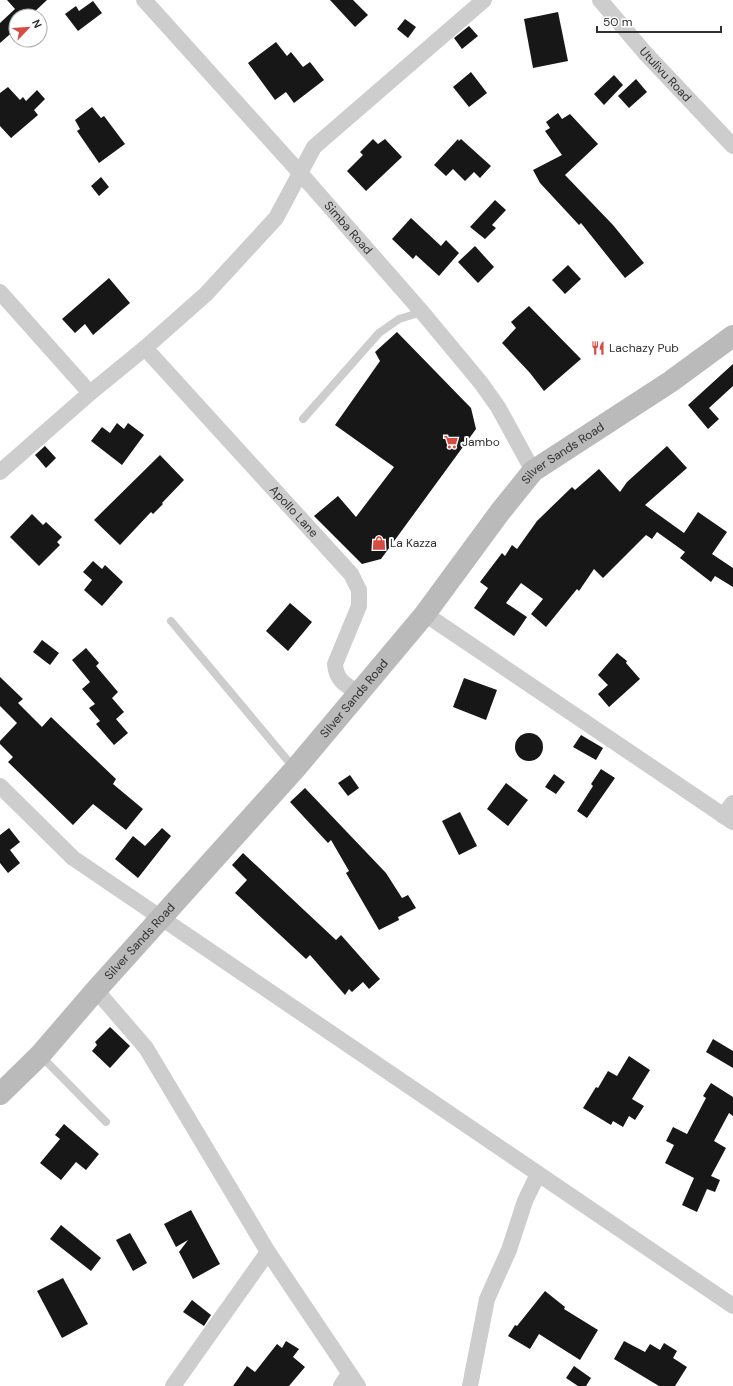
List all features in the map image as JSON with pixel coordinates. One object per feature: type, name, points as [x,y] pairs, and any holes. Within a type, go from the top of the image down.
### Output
[{"type":"street","name":"Simba Road","points":[[144,0],[301,174],[422,312],[498,407],[533,471]]},
{"type":"street","points":[[0,472],[206,294],[276,218],[288,193],[301,174],[314,147],[484,0]]},
{"type":"street","name":"Utulivu Road","points":[[600,0],[646,54],[733,146]]},
{"type":"street","points":[[0,292],[90,393]]},
{"type":"street","name":"Silver Sands Road","points":[[0,1094],[40,1055],[96,990],[295,769],[358,692],[425,614],[500,512],[533,471],[670,382],[733,336]]},
{"type":"street","name":"Apollo Lane","points":[[145,348],[351,574],[359,590],[359,606],[335,664],[336,674],[343,684],[358,692]]},
{"type":"street","points":[[425,614],[728,819],[733,803]]},
{"type":"street","points":[[0,786],[73,858],[733,1306]]},
{"type":"street","points":[[96,990],[146,1048],[268,1252],[349,1382]]},
{"type":"street","points":[[470,1386],[486,1299],[509,1250],[525,1201],[538,1174]]},
{"type":"street","points":[[173,1386],[268,1252]]},
{"type":"lane","points":[[303,419],[379,333],[399,319],[422,312]]},
{"type":"lane","points":[[171,621],[295,769]]},
{"type":"lane","points":[[40,1055],[106,1122]]},
{"type":"building","points":[[7,0],[47,0],[38,8],[14,8]]},
{"type":"building","points":[[330,0],[353,0],[368,15],[355,27]]},
{"type":"building","points":[[93,1],[102,13],[78,31],[65,14],[76,6],[79,11]]},
{"type":"building","points":[[558,12],[568,61],[533,68],[524,19]]},
{"type":"building","points":[[8,16],[8,36],[0,43],[0,23]]},
{"type":"building","points":[[405,19],[416,27],[408,38],[397,29]]},
{"type":"building","points":[[469,26],[478,36],[462,49],[454,38]]},
{"type":"building","points":[[276,42],[287,56],[291,52],[303,67],[310,62],[324,80],[294,103],[286,92],[275,100],[248,63]]},
{"type":"building","points":[[471,72],[487,93],[469,107],[453,87]]},
{"type":"building","points":[[614,75],[623,85],[604,105],[594,94]]},
{"type":"building","points":[[636,79],[647,92],[629,108],[618,96]]},
{"type":"building","points":[[8,87],[20,100],[23,97],[26,101],[37,90],[45,99],[34,110],[38,115],[11,138],[0,126],[0,93]]},
{"type":"building","points":[[92,107],[101,118],[104,116],[125,144],[99,163],[77,131],[80,129],[75,120]]},
{"type":"building","points":[[558,113],[562,119],[570,114],[598,144],[565,175],[613,225],[644,263],[625,278],[581,223],[579,225],[540,183],[533,170],[562,155],[545,131],[550,128],[546,122]]},
{"type":"building","points":[[373,139],[378,144],[385,139],[402,157],[366,191],[347,171],[363,155],[360,152]]},
{"type":"building","points":[[458,139],[459,141],[461,139],[491,166],[480,178],[474,172],[465,181],[453,169],[446,176],[434,165]]},
{"type":"building","points":[[101,177],[109,187],[99,196],[91,186]]},
{"type":"building","points":[[495,200],[506,210],[492,225],[496,228],[485,239],[470,227]]},
{"type":"building","points":[[411,218],[441,246],[446,240],[459,253],[439,276],[416,255],[413,259],[392,239]]},
{"type":"building","points":[[475,246],[494,267],[478,283],[458,262]]},
{"type":"building","points":[[568,265],[581,279],[565,294],[552,280]]},
{"type":"building","points":[[109,278],[130,303],[93,335],[85,324],[75,333],[62,319]]},
{"type":"building","points":[[529,306],[581,359],[544,391],[530,373],[502,343],[516,328],[511,322]]},
{"type":"building","points":[[397,332],[471,408],[476,429],[381,559],[362,564],[314,516],[338,496],[356,517],[394,467],[335,425],[380,361],[375,352]]},
{"type":"building","points":[[733,364],[733,386],[709,408],[719,419],[708,429],[688,405]]},
{"type":"building","points":[[117,423],[124,429],[128,423],[144,435],[122,465],[91,441],[102,427],[110,433]]},
{"type":"building","points":[[45,446],[56,458],[46,468],[35,455]]},
{"type":"building","points":[[667,446],[687,468],[645,505],[684,533],[698,512],[727,532],[712,554],[733,568],[733,587],[715,576],[711,582],[680,558],[685,552],[657,532],[652,539],[646,535],[603,578],[594,569],[579,591],[577,589],[546,627],[531,614],[543,599],[521,583],[506,603],[527,617],[514,636],[474,608],[488,588],[480,582],[502,553],[505,556],[512,545],[517,549],[537,521],[572,487],[575,490],[599,469],[620,492],[627,482]]},
{"type":"building","points":[[160,455],[184,480],[162,503],[163,504],[153,514],[151,512],[120,545],[94,520]]},
{"type":"building","points":[[32,514],[43,525],[46,522],[62,537],[57,542],[60,545],[39,566],[10,537]]},
{"type":"building","points":[[93,561],[102,569],[105,565],[123,582],[102,606],[84,590],[92,580],[83,572]]},
{"type":"building","points":[[290,603],[312,622],[288,651],[266,631]]},
{"type":"building","points":[[42,640],[59,653],[50,665],[33,652]]},
{"type":"building","points":[[86,648],[99,663],[96,666],[118,692],[112,698],[124,712],[116,719],[128,733],[114,745],[96,724],[100,721],[89,708],[95,704],[82,689],[90,682],[72,660]]},
{"type":"building","points":[[617,653],[627,661],[626,663],[640,679],[609,707],[598,694],[608,685],[598,675]]},
{"type":"building","points":[[0,677],[23,699],[18,703],[42,727],[51,717],[116,779],[113,784],[143,809],[126,830],[93,804],[73,825],[8,762],[13,757],[0,744],[0,741],[17,723],[0,706]]},
{"type":"building","points":[[464,678],[497,690],[486,720],[453,707]]},
{"type":"building","points":[[529,733],[535,734],[539,737],[542,741],[542,753],[539,757],[535,760],[529,761],[523,760],[519,757],[516,753],[515,747],[516,741],[519,737],[523,734]]},
{"type":"building","points":[[581,735],[603,748],[596,760],[573,747]]},
{"type":"building","points":[[601,769],[615,778],[587,818],[577,811],[593,786],[591,784]]},
{"type":"building","points":[[554,774],[565,782],[556,794],[545,787]]},
{"type":"building","points":[[350,775],[359,788],[348,796],[338,783]]},
{"type":"building","points":[[506,783],[528,800],[508,826],[487,809]]},
{"type":"building","points":[[305,788],[386,873],[402,898],[408,895],[416,908],[398,917],[399,920],[379,930],[346,873],[349,871],[331,840],[328,843],[290,802]]},
{"type":"building","points":[[460,812],[477,846],[459,855],[442,821]]},
{"type":"building","points":[[9,828],[20,842],[10,850],[20,863],[8,873],[0,863],[0,835]]},
{"type":"building","points":[[162,828],[171,836],[138,878],[115,859],[133,836],[145,846]]},
{"type":"building","points":[[243,853],[336,940],[341,935],[380,979],[369,989],[363,982],[352,992],[349,989],[345,995],[310,955],[306,959],[235,893],[247,880],[232,865]]},
{"type":"building","points":[[110,1027],[130,1046],[110,1068],[92,1051],[97,1045],[95,1042]]},
{"type":"building","points":[[713,1039],[733,1051],[733,1068],[706,1052]]},
{"type":"building","points":[[629,1056],[650,1070],[632,1099],[644,1106],[635,1120],[629,1116],[623,1127],[613,1121],[611,1125],[583,1108],[596,1087],[598,1088],[608,1071],[617,1076]]},
{"type":"building","points":[[711,1083],[733,1097],[733,1116],[729,1113],[714,1141],[726,1148],[711,1176],[720,1180],[715,1192],[707,1189],[697,1212],[682,1205],[694,1178],[665,1163],[674,1145],[666,1141],[673,1127],[687,1134],[706,1098],[703,1096]]},
{"type":"building","points":[[64,1124],[99,1154],[86,1170],[76,1162],[61,1180],[40,1163],[60,1139],[55,1135]]},
{"type":"building","points":[[191,1210],[220,1264],[193,1279],[179,1252],[188,1240],[176,1247],[164,1224]]},
{"type":"building","points":[[61,1225],[101,1258],[91,1271],[50,1239]]},
{"type":"building","points":[[130,1233],[147,1263],[133,1271],[116,1240]]},
{"type":"building","points":[[63,1278],[88,1324],[62,1338],[37,1291]]},
{"type":"building","points":[[545,1291],[565,1307],[564,1309],[598,1330],[580,1360],[539,1334],[530,1349],[508,1336],[515,1325],[517,1326]]},
{"type":"building","points":[[192,1300],[211,1315],[204,1326],[183,1312]]},
{"type":"building","points":[[286,1341],[299,1349],[293,1357],[305,1367],[289,1386],[233,1386],[247,1366],[255,1372],[277,1344],[282,1348]]},
{"type":"building","points":[[624,1341],[645,1352],[650,1344],[660,1350],[664,1343],[677,1351],[673,1358],[687,1367],[675,1386],[659,1386],[614,1359]]},
{"type":"building","points":[[574,1366],[591,1378],[586,1386],[578,1386],[566,1378]]},
{"type":"place","name":"Lachazy Pub","points":[[598,348]]},
{"type":"place","name":"Jambo","points":[[451,442]]},
{"type":"place","name":"La Kazza","points":[[379,543]]}]
